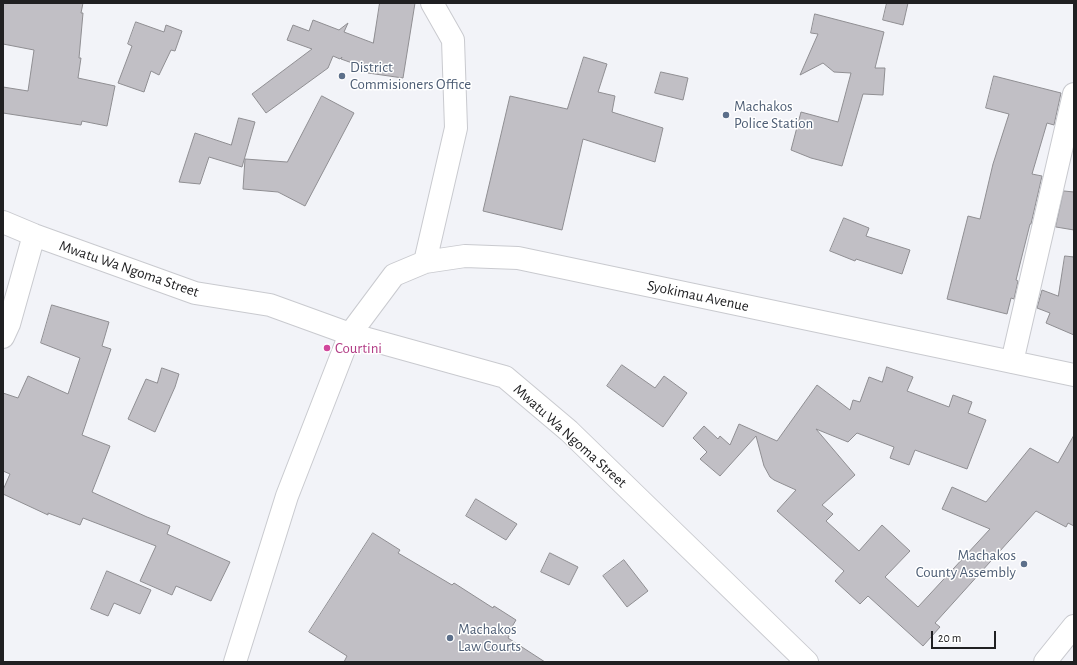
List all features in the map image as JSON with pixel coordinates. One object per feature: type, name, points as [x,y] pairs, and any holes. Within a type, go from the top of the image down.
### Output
[{"type":"street","points":[[425,262],[456,128],[453,40],[432,3]]},
{"type":"street","points":[[1012,362],[1074,94]]},
{"type":"street","name":"Mwatu Wa Ngoma Street","points":[[3,222],[34,235],[195,293],[270,305],[350,334],[504,377],[569,431],[807,662]]},
{"type":"street","points":[[3,337],[9,324],[34,235]]},
{"type":"street","name":"Syokimau Avenue","points":[[235,662],[287,496],[350,334],[394,275],[425,262],[465,256],[518,258],[1074,375]]},
{"type":"street","points":[[1045,662],[1074,626]]},
{"type":"building","points":[[3,3],[83,3],[81,13],[83,13],[79,58],[81,58],[78,78],[115,86],[107,126],[82,121],[81,125],[3,113],[3,87],[28,91],[34,50],[3,44]]},
{"type":"building","points":[[380,3],[415,3],[403,78],[368,73],[369,69],[341,59],[342,57],[340,59],[333,56],[328,68],[266,113],[252,94],[312,49],[287,40],[293,25],[309,31],[313,20],[339,30],[348,23],[344,32],[373,43]]},
{"type":"building","points":[[887,3],[908,3],[903,25],[883,20]]},
{"type":"building","points":[[815,14],[884,32],[875,68],[885,68],[883,95],[863,94],[842,166],[811,158],[791,150],[801,112],[838,122],[851,73],[834,72],[823,63],[800,75],[818,34],[811,33]]},
{"type":"building","points":[[136,22],[164,32],[166,25],[182,31],[175,51],[171,50],[159,75],[151,71],[144,92],[118,83],[132,46],[128,44]]},
{"type":"building","points":[[584,57],[607,64],[598,92],[615,96],[612,112],[663,128],[655,162],[583,139],[562,230],[483,211],[510,96],[567,109]]},
{"type":"building","points":[[661,72],[688,78],[683,100],[655,93]]},
{"type":"building","points":[[994,76],[1061,93],[1054,125],[1047,123],[1032,174],[1042,176],[1016,280],[1018,281],[1014,299],[1011,298],[1007,314],[947,299],[968,216],[980,219],[993,164],[1009,114],[986,108]]},
{"type":"building","points":[[322,96],[354,113],[305,206],[278,192],[243,189],[245,159],[287,162]]},
{"type":"building","points":[[239,118],[255,122],[242,167],[209,157],[200,184],[179,182],[195,133],[231,145]]},
{"type":"building","points":[[1064,191],[1074,192],[1074,230],[1056,227]]},
{"type":"building","points":[[844,218],[869,228],[866,236],[910,250],[902,274],[856,259],[855,261],[830,251]]},
{"type":"building","points":[[1065,256],[1074,257],[1074,335],[1046,323],[1050,313],[1037,308],[1042,290],[1058,296]]},
{"type":"building","points":[[52,305],[109,322],[102,346],[111,349],[82,435],[110,446],[92,492],[170,526],[167,534],[230,562],[211,601],[176,586],[172,595],[140,581],[156,546],[83,518],[80,525],[48,513],[48,515],[3,494],[3,490],[10,474],[3,471],[3,393],[18,398],[28,376],[68,394],[80,358],[41,343]]},
{"type":"building","points":[[622,365],[655,388],[664,376],[687,393],[663,427],[607,386]]},
{"type":"building","points":[[887,367],[913,377],[907,391],[949,407],[953,395],[972,402],[968,413],[986,420],[967,469],[915,450],[909,465],[890,458],[894,447],[857,433],[848,442],[816,429],[855,475],[822,505],[833,514],[826,521],[859,551],[882,525],[910,551],[885,577],[918,607],[990,529],[942,509],[952,487],[986,502],[1030,448],[1058,463],[1074,435],[1074,526],[1068,523],[1066,527],[1036,511],[935,623],[940,627],[923,646],[868,596],[860,604],[835,581],[844,571],[777,511],[796,490],[770,477],[764,466],[756,436],[720,476],[700,459],[707,452],[693,438],[704,426],[718,439],[720,436],[730,445],[739,424],[777,441],[817,385],[850,410],[853,400],[860,402],[869,377],[882,382]]},
{"type":"building","points":[[162,368],[179,374],[175,387],[155,432],[128,419],[146,379],[157,383]]},
{"type":"building","points":[[476,499],[517,524],[506,540],[466,516]]},
{"type":"building","points":[[373,533],[400,550],[398,553],[452,585],[454,583],[493,608],[494,606],[516,620],[507,635],[509,636],[508,638],[545,662],[344,662],[347,656],[309,632]]},
{"type":"building","points":[[550,553],[578,567],[569,585],[541,572]]},
{"type":"building","points":[[624,560],[648,591],[627,607],[603,576]]},
{"type":"building","points":[[107,571],[151,590],[140,614],[114,603],[108,616],[91,609]]},
{"type":"place","name":"District Commisioners Office","points":[[342,76]]},
{"type":"place","name":"Machakos Police Station","points":[[726,115]]},
{"type":"place","name":"Courtini","points":[[327,348]]},
{"type":"place","name":"Machakos County Assembly","points":[[1024,564]]},
{"type":"place","name":"Machakos Law Courts","points":[[450,638]]}]
